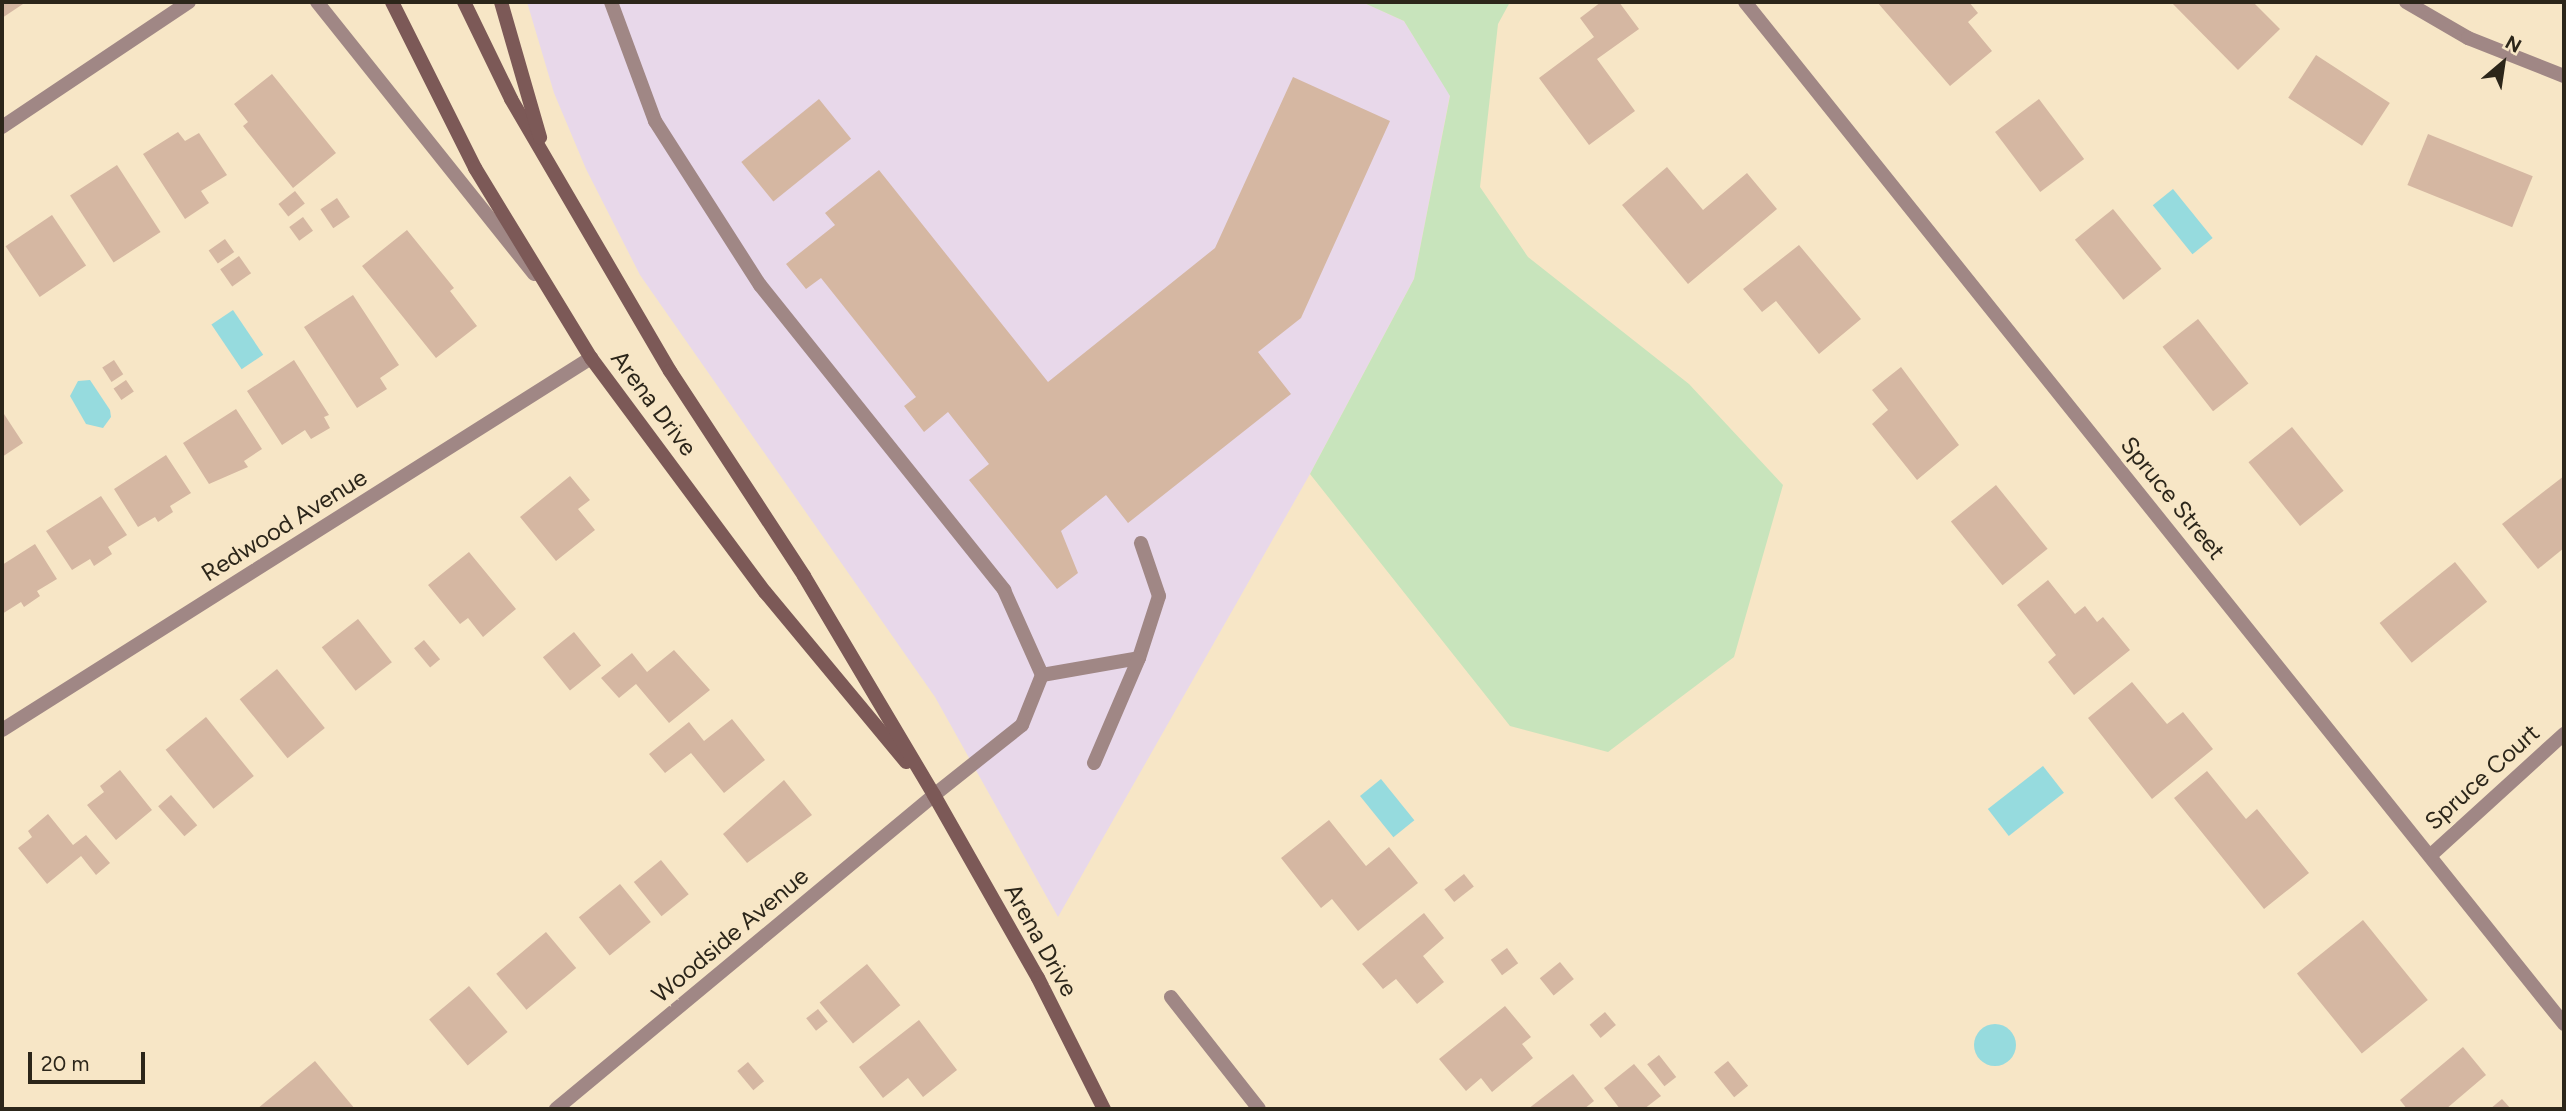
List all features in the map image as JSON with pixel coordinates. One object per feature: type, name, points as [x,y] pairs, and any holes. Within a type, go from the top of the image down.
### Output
[{"type":"main road","name":"Arena Drive","points":[[392,2],[475,168],[591,358],[765,592],[934,795]]},
{"type":"main road","name":"Arena Drive","points":[[464,2],[511,99],[670,371],[804,576],[934,795],[1038,978],[1104,1109]]},
{"type":"main road","points":[[501,2],[550,165]]},
{"type":"street","points":[[2,127],[189,2]]},
{"type":"street","points":[[317,2],[552,296]]},
{"type":"street","points":[[611,2],[655,121],[760,285],[1004,590],[1042,675],[1139,658]]},
{"type":"street","name":"Spruce Street","points":[[1745,2],[2564,1024]]},
{"type":"street","points":[[2406,2],[2468,38],[2564,76]]},
{"type":"street","name":"Redwood Avenue","points":[[2,730],[591,358]]},
{"type":"street","points":[[1094,763],[1139,658],[1158,596],[1141,543]]},
{"type":"street","name":"Woodside Avenue","points":[[556,1109],[1022,725],[1042,675]]},
{"type":"street","name":"Spruce Court","points":[[2431,855],[2564,734]]},
{"type":"street","points":[[1171,998],[1259,1109]]},
{"type":"shaded area","points":[[527,2],[1362,2],[1404,21],[1450,95],[1414,279],[1310,474],[1058,917],[935,697],[640,275],[586,169],[554,93]]},
{"type":"green space","points":[[1362,2],[1510,2],[1498,24],[1480,187],[1528,257],[1689,384],[1783,485],[1734,657],[1608,752],[1510,726],[1310,474],[1414,279],[1450,96],[1404,21]]},
{"type":"water","points":[[2173,189],[2213,238],[2192,254],[2153,205]]},
{"type":"water","points":[[233,310],[263,355],[242,369],[211,325]]},
{"type":"water","points":[[90,380],[110,410],[111,417],[103,428],[86,424],[70,396],[78,381]]},
{"type":"water","points":[[2043,766],[2064,793],[2009,836],[1988,809]]},
{"type":"water","points":[[1381,779],[1414,820],[1393,837],[1360,796]]},
{"type":"water","points":[[1995,1024],[2010,1030],[2016,1045],[2010,1060],[1995,1066],[1980,1060],[1974,1045],[1980,1030]]},
{"type":"building","points":[[2,2],[26,2],[2,18]]},
{"type":"building","points":[[1601,2],[1619,2],[1639,29],[1597,59],[1635,111],[1589,145],[1539,78],[1594,37],[1580,18]]},
{"type":"building","points":[[1877,2],[1969,2],[1978,13],[1968,22],[1992,51],[1950,86]]},
{"type":"building","points":[[2171,2],[2253,2],[2280,29],[2238,70]]},
{"type":"building","points":[[2316,55],[2390,103],[2362,146],[2288,98]]},
{"type":"building","points":[[272,74],[336,153],[293,188],[243,126],[248,122],[234,104]]},
{"type":"building","points":[[1293,77],[1390,121],[1301,318],[1258,352],[1291,394],[1128,523],[1106,495],[1061,531],[1078,573],[1057,589],[969,480],[989,464],[948,412],[924,432],[904,406],[916,397],[821,278],[806,289],[786,264],[835,225],[825,213],[879,170],[1048,382],[1215,248]]},
{"type":"building","points":[[819,99],[851,139],[773,202],[741,162]]},
{"type":"building","points":[[2039,99],[2084,159],[2040,192],[1995,132]]},
{"type":"building","points":[[178,132],[185,141],[199,133],[227,175],[201,191],[209,203],[185,219],[143,154]]},
{"type":"building","points":[[2428,134],[2533,176],[2512,227],[2407,185]]},
{"type":"building","points":[[117,165],[161,232],[114,263],[70,195]]},
{"type":"building","points":[[1667,167],[1703,210],[1747,173],[1777,209],[1688,284],[1622,205]]},
{"type":"building","points":[[295,191],[305,204],[288,217],[278,204]]},
{"type":"building","points":[[337,198],[350,217],[333,228],[320,209]]},
{"type":"building","points":[[2113,209],[2161,269],[2123,300],[2075,240]]},
{"type":"building","points":[[52,215],[86,266],[40,297],[6,246]]},
{"type":"building","points":[[303,217],[313,231],[299,241],[289,227]]},
{"type":"building","points":[[407,230],[454,288],[450,291],[477,326],[436,358],[362,266]]},
{"type":"building","points":[[225,239],[234,252],[218,264],[209,250]]},
{"type":"building","points":[[1799,245],[1861,319],[1819,354],[1776,301],[1762,312],[1743,289]]},
{"type":"building","points":[[239,256],[251,273],[232,286],[220,269]]},
{"type":"building","points":[[353,295],[399,365],[380,378],[387,389],[357,408],[304,327]]},
{"type":"building","points":[[2198,319],[2248,384],[2213,411],[2163,347]]},
{"type":"building","points":[[114,360],[123,374],[112,382],[102,368]]},
{"type":"building","points":[[294,360],[329,415],[324,417],[330,428],[311,439],[305,430],[282,445],[247,391]]},
{"type":"building","points":[[1901,367],[1959,445],[1917,480],[1872,424],[1888,410],[1872,390]]},
{"type":"building","points":[[126,380],[134,392],[121,400],[114,388]]},
{"type":"building","points":[[236,409],[262,449],[244,461],[248,467],[209,484],[183,443]]},
{"type":"building","points":[[2,411],[23,443],[2,457]]},
{"type":"building","points":[[2292,427],[2344,491],[2300,526],[2248,462]]},
{"type":"building","points":[[166,455],[191,493],[170,506],[173,512],[158,522],[155,517],[138,527],[114,489]]},
{"type":"building","points":[[570,476],[590,500],[578,509],[595,530],[556,561],[520,517]]},
{"type":"building","points":[[2564,476],[2564,548],[2538,569],[2502,524]]},
{"type":"building","points":[[1996,485],[2048,549],[2003,585],[1951,522]]},
{"type":"building","points":[[101,496],[127,535],[108,547],[112,554],[94,566],[90,559],[72,570],[46,531]]},
{"type":"building","points":[[35,544],[57,579],[37,591],[40,596],[24,607],[21,602],[2,614],[2,565]]},
{"type":"building","points":[[469,552],[516,609],[483,637],[468,618],[460,624],[428,585]]},
{"type":"building","points":[[2455,562],[2487,602],[2412,663],[2380,623]]},
{"type":"building","points":[[2048,580],[2075,614],[2085,606],[2097,622],[2103,617],[2130,650],[2074,695],[2048,662],[2056,655],[2017,605]]},
{"type":"building","points":[[358,619],[392,662],[356,691],[322,647]]},
{"type":"building","points":[[574,632],[601,665],[570,691],[543,657]]},
{"type":"building","points":[[424,640],[440,659],[430,668],[414,648]]},
{"type":"building","points":[[674,650],[710,690],[669,723],[636,684],[619,698],[601,678],[632,653],[647,672]]},
{"type":"building","points":[[277,669],[325,728],[288,758],[240,699]]},
{"type":"building","points":[[2132,682],[2167,724],[2183,712],[2213,749],[2152,799],[2088,718]]},
{"type":"building","points":[[206,717],[254,776],[213,809],[166,750]]},
{"type":"building","points":[[732,719],[765,760],[724,793],[691,753],[665,773],[649,754],[689,722],[704,741]]},
{"type":"building","points":[[120,770],[152,810],[116,840],[87,805],[104,792],[100,786]]},
{"type":"building","points":[[2207,771],[2246,819],[2257,809],[2309,873],[2264,909],[2174,798]]},
{"type":"building","points":[[784,780],[812,815],[747,863],[723,834]]},
{"type":"building","points":[[171,795],[197,825],[184,836],[158,806]]},
{"type":"building","points":[[48,814],[73,845],[86,835],[110,863],[96,875],[81,856],[47,884],[18,848],[32,837],[28,831]]},
{"type":"building","points":[[1329,820],[1366,866],[1389,847],[1418,883],[1358,931],[1332,899],[1321,908],[1281,858]]},
{"type":"building","points":[[661,860],[689,894],[661,916],[634,882]]},
{"type":"building","points":[[1464,874],[1474,887],[1454,902],[1444,889]]},
{"type":"building","points":[[620,884],[651,922],[610,955],[579,917]]},
{"type":"building","points":[[1424,913],[1444,938],[1423,956],[1444,982],[1417,1004],[1396,979],[1383,989],[1362,964]]},
{"type":"building","points":[[2363,920],[2428,1000],[2362,1054],[2297,973]]},
{"type":"building","points":[[546,932],[576,968],[526,1010],[496,974]]},
{"type":"building","points":[[1507,948],[1518,963],[1502,975],[1491,960]]},
{"type":"building","points":[[1560,962],[1574,979],[1554,995],[1540,978]]},
{"type":"building","points":[[867,964],[900,1005],[853,1044],[820,1002]]},
{"type":"building","points":[[469,986],[508,1032],[468,1065],[429,1019]]},
{"type":"building","points":[[1505,1006],[1531,1037],[1522,1044],[1533,1058],[1492,1092],[1481,1078],[1466,1091],[1439,1059]]},
{"type":"building","points":[[818,1009],[828,1022],[816,1031],[806,1018]]},
{"type":"building","points":[[1605,1012],[1616,1025],[1601,1038],[1590,1025]]},
{"type":"building","points":[[919,1020],[957,1070],[923,1097],[908,1078],[883,1098],[859,1067]]},
{"type":"building","points":[[2463,1047],[2486,1075],[2446,1109],[2407,1109],[2400,1100]]},
{"type":"building","points":[[1659,1055],[1676,1077],[1664,1086],[1647,1064]]},
{"type":"building","points":[[315,1061],[355,1109],[257,1109]]},
{"type":"building","points":[[1728,1061],[1748,1086],[1734,1097],[1714,1072]]},
{"type":"building","points":[[748,1062],[764,1081],[753,1090],[737,1071]]},
{"type":"building","points":[[1634,1064],[1661,1096],[1644,1109],[1620,1109],[1604,1088]]},
{"type":"building","points":[[1573,1074],[1594,1101],[1584,1109],[1528,1109]]},
{"type":"building","points":[[2502,1099],[2511,1109],[2490,1109]]}]
